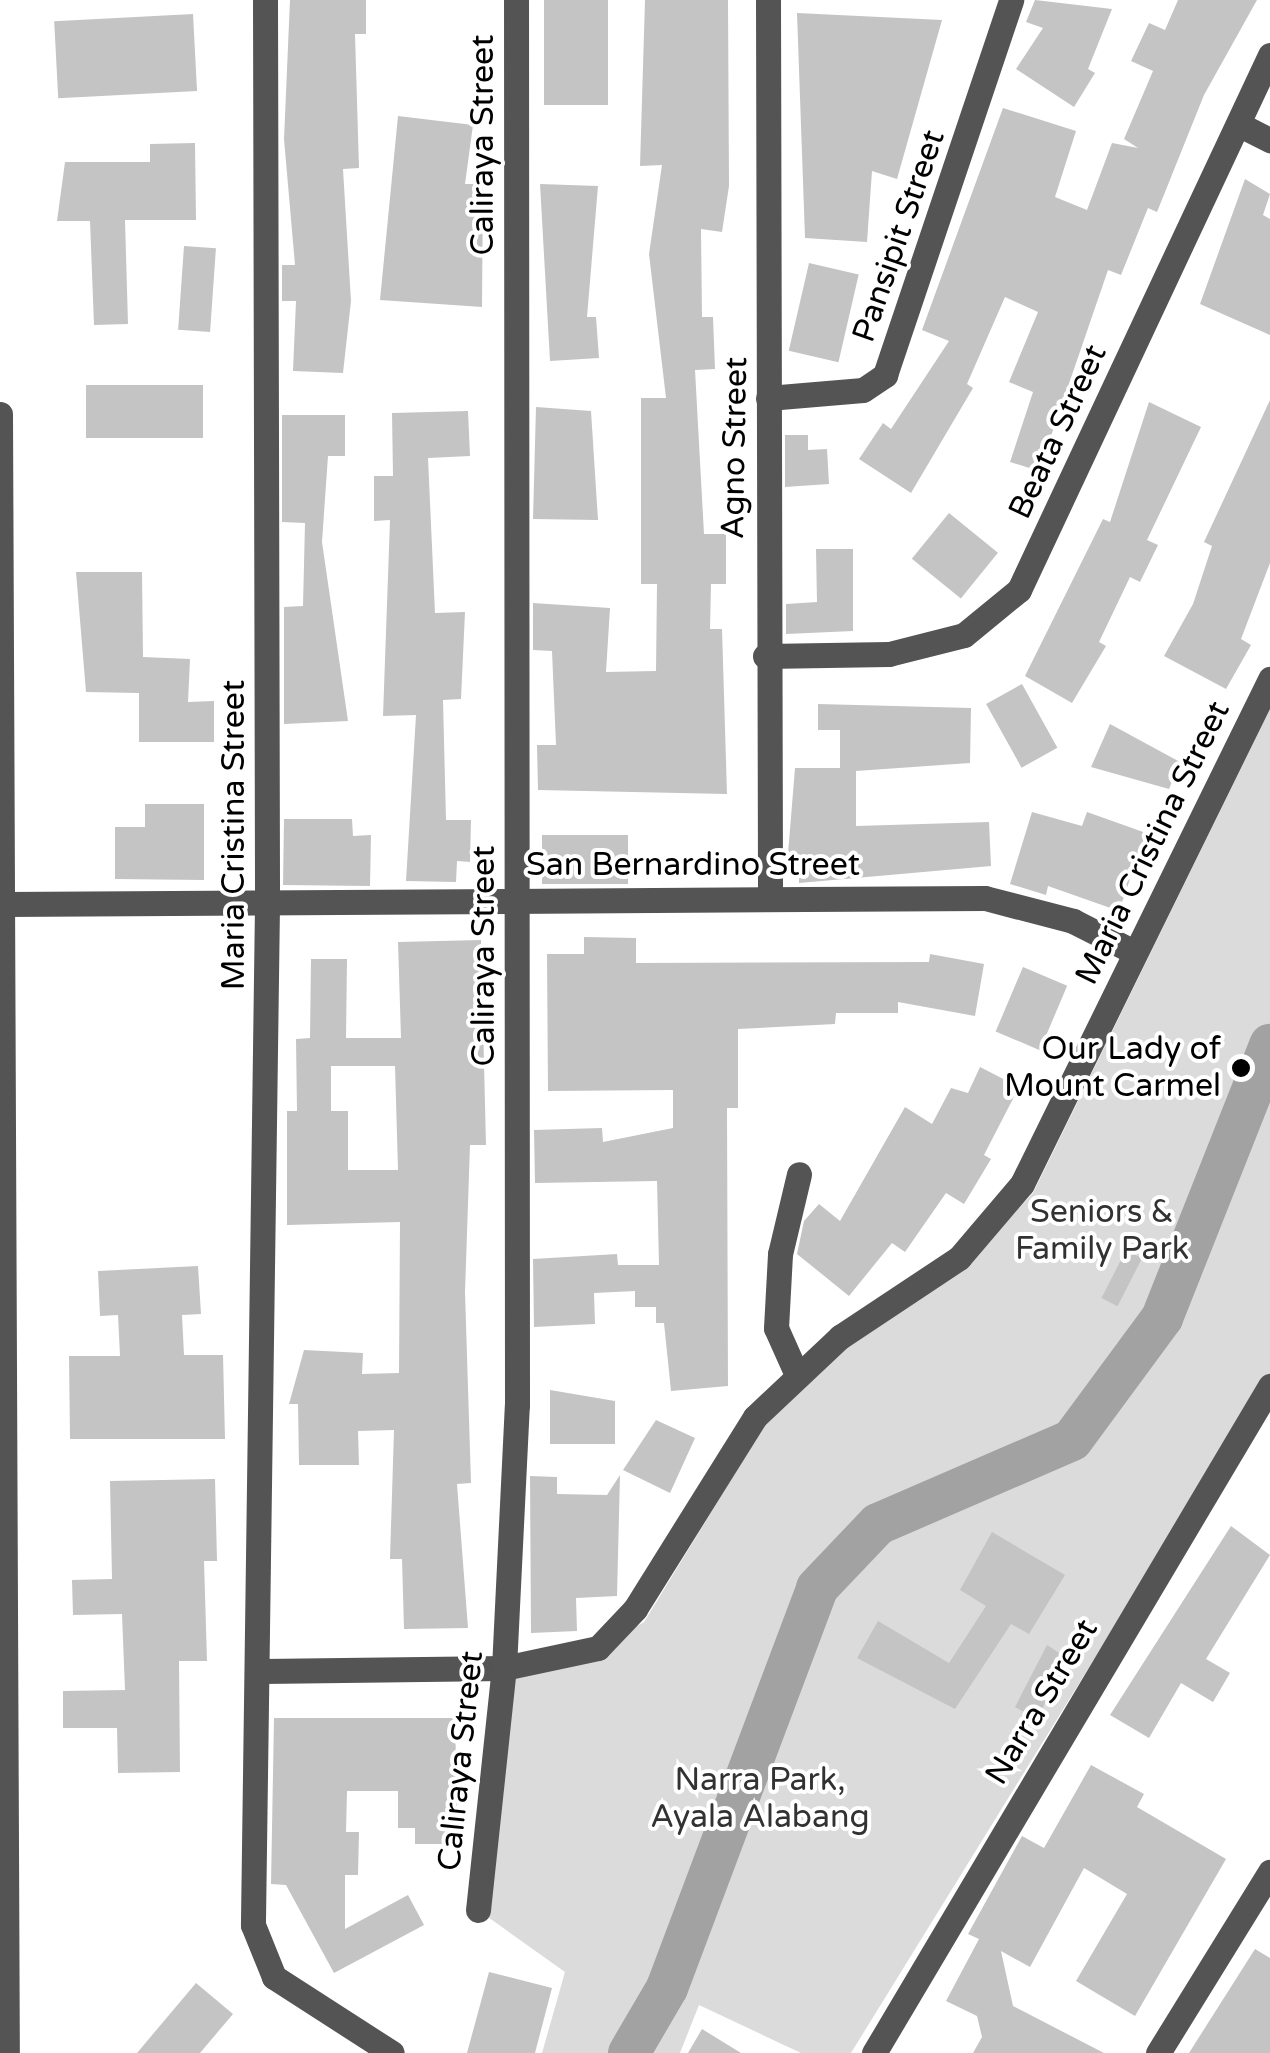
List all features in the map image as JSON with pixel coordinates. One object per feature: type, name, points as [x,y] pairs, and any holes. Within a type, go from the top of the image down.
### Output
[{"type":"street","name":"Maria Cristina Street","points":[[265,0],[267,905],[262,1671],[254,1926],[274,1977],[392,2053]]},
{"type":"street","name":"Caliraya Street","points":[[478,1910],[504,1668],[517,1406],[516,0]]},
{"type":"street","name":"Agno Street","points":[[768,0],[765,656],[770,897]]},
{"type":"street","name":"Pansipit Street","points":[[768,398],[863,390],[885,376],[1011,0]]},
{"type":"street","name":"Beata Street","points":[[765,656],[889,654],[945,640],[1019,590],[1270,55]]},
{"type":"street","points":[[1240,125],[1270,140]]},
{"type":"street","points":[[0,414],[7,2053]]},
{"type":"street","name":"Maria Cristina Street","points":[[262,1671],[504,1668],[598,1648],[635,1609],[755,1417],[797,1374],[958,1258],[1022,1184],[1132,951],[1270,679]]},
{"type":"street","name":"San Bernardino Street","points":[[4,904],[985,898],[1072,921],[1132,951]]},
{"type":"street","points":[[797,1374],[776,1328],[780,1254],[799,1174]]},
{"type":"street","name":"Narra Street","points":[[874,2053],[1270,1386]]},
{"type":"street","points":[[1158,2053],[1270,1872]]},
{"type":"green space","name":"Narra Park, Ayala Alabang","points":[[1270,709],[1270,1374],[851,2053],[801,2053],[699,2005],[680,2053],[542,2053],[565,1972],[478,1910],[508,1668],[599,1649],[644,1622],[766,1423],[840,1349],[961,1271],[1033,1193]]},
{"type":"building","points":[[290,0],[366,0],[366,34],[355,34],[359,168],[343,169],[351,301],[343,373],[293,371],[296,301],[282,301],[282,265],[295,265],[284,139]]},
{"type":"building","points":[[544,0],[608,0],[608,105],[544,105]]},
{"type":"building","points":[[645,0],[728,0],[729,186],[722,232],[701,229],[702,317],[713,317],[715,369],[695,370],[704,534],[726,534],[726,584],[711,584],[710,629],[722,629],[727,794],[538,790],[537,745],[556,745],[552,651],[533,650],[533,603],[610,608],[606,672],[656,671],[657,584],[641,584],[641,398],[666,398],[649,254],[662,165],[640,166]]},
{"type":"building","points":[[1035,0],[1112,9],[1088,69],[1095,73],[1074,107],[1016,69],[1043,28],[1026,22]]},
{"type":"building","points":[[1178,0],[1257,0],[1204,95],[1157,212],[1148,208],[1121,275],[1108,270],[1039,471],[1010,462],[1033,392],[1009,382],[1038,312],[1005,297],[967,384],[973,388],[911,493],[859,459],[883,423],[891,429],[949,341],[922,330],[1003,108],[1076,131],[1055,197],[1087,210],[1112,143],[1138,148],[1124,139],[1153,71],[1131,61],[1149,23],[1165,30]]},
{"type":"building","points":[[797,13],[942,20],[897,179],[872,171],[867,242],[805,238]]},
{"type":"building","points":[[193,14],[197,91],[58,98],[54,21]]},
{"type":"building","points":[[398,116],[473,125],[465,184],[483,184],[482,307],[380,300]]},
{"type":"building","points":[[195,143],[196,220],[125,220],[128,324],[94,325],[90,221],[57,221],[65,162],[150,162],[150,144]]},
{"type":"building","points":[[1245,179],[1270,194],[1263,215],[1270,219],[1270,335],[1200,304]]},
{"type":"building","points":[[540,184],[598,186],[587,317],[596,317],[599,358],[550,361]]},
{"type":"building","points":[[184,246],[216,248],[210,332],[178,330]]},
{"type":"building","points":[[809,263],[859,274],[838,362],[789,351]]},
{"type":"building","points":[[86,385],[203,385],[203,438],[86,438]]},
{"type":"building","points":[[1270,400],[1270,563],[1241,639],[1251,645],[1226,689],[1164,656],[1193,604],[1212,546],[1204,542]]},
{"type":"building","points":[[1149,402],[1201,427],[1147,540],[1158,545],[1140,582],[1130,577],[1099,642],[1106,646],[1072,703],[1025,676],[1103,519],[1110,522]]},
{"type":"building","points":[[536,407],[591,411],[598,520],[533,519]]},
{"type":"building","points":[[468,411],[470,456],[428,458],[435,613],[465,612],[461,699],[443,700],[446,820],[471,820],[470,862],[457,861],[456,882],[406,881],[416,715],[383,716],[390,520],[374,521],[374,476],[393,476],[392,413]]},
{"type":"building","points":[[282,415],[345,415],[345,456],[328,456],[322,542],[348,721],[284,724],[284,607],[303,606],[305,523],[282,522]]},
{"type":"building","points":[[785,435],[808,435],[808,450],[827,449],[829,484],[785,487]]},
{"type":"building","points":[[949,513],[998,553],[961,598],[912,559]]},
{"type":"building","points":[[816,549],[853,549],[853,631],[786,634],[786,604],[817,602]]},
{"type":"building","points":[[76,572],[142,572],[143,657],[190,659],[188,702],[214,701],[214,742],[139,742],[139,693],[86,692]]},
{"type":"building","points":[[1022,684],[1057,748],[1022,768],[986,704]]},
{"type":"building","points":[[818,704],[971,708],[970,763],[856,771],[856,826],[989,822],[991,866],[799,883],[799,866],[787,866],[795,768],[840,768],[840,730],[818,730]]},
{"type":"building","points":[[1110,724],[1180,762],[1169,789],[1091,767]]},
{"type":"building","points":[[145,804],[204,804],[204,880],[115,879],[115,827],[145,827]]},
{"type":"building","points":[[1032,812],[1082,826],[1087,812],[1146,833],[1119,911],[1048,886],[1046,895],[1010,884]]},
{"type":"building","points":[[284,819],[352,819],[353,836],[371,835],[370,886],[283,885]]},
{"type":"building","points":[[542,835],[628,835],[628,884],[542,884]]},
{"type":"building","points":[[584,937],[636,938],[636,963],[929,962],[930,954],[984,964],[975,1016],[898,1002],[898,1013],[836,1013],[835,1024],[738,1029],[738,1108],[727,1108],[728,1386],[671,1391],[664,1323],[656,1323],[656,1307],[635,1307],[635,1291],[594,1293],[595,1324],[534,1327],[533,1259],[617,1254],[618,1265],[659,1265],[657,1181],[535,1183],[534,1130],[602,1128],[603,1142],[673,1128],[673,1090],[548,1091],[547,954],[584,954]]},
{"type":"building","points":[[481,940],[486,1145],[470,1145],[465,1292],[471,1483],[457,1484],[468,1628],[404,1629],[402,1559],[390,1559],[394,1430],[358,1431],[359,1465],[299,1465],[298,1404],[289,1404],[304,1350],[363,1353],[362,1374],[399,1373],[400,1222],[287,1225],[287,1111],[297,1111],[296,1039],[310,1038],[311,959],[347,959],[346,1038],[401,1038],[398,942]],"holes":[[[331,1066],[395,1066],[398,1170],[348,1170],[348,1111],[331,1111]]]},
{"type":"building","points":[[1023,967],[1067,986],[1040,1050],[996,1031]]},
{"type":"building","points":[[980,1067],[1019,1087],[984,1155],[991,1159],[964,1204],[946,1193],[905,1252],[892,1243],[849,1296],[797,1254],[804,1221],[819,1204],[840,1221],[905,1107],[932,1124],[951,1088],[968,1093]]},
{"type":"building","points":[[1126,1250],[1142,1258],[1118,1306],[1101,1298]]},
{"type":"building","points":[[198,1266],[201,1314],[182,1315],[184,1355],[223,1355],[225,1439],[70,1439],[69,1356],[120,1356],[118,1315],[100,1316],[98,1271]]},
{"type":"building","points":[[550,1390],[615,1401],[615,1444],[550,1444]]},
{"type":"building","points":[[656,1420],[695,1438],[670,1493],[623,1470]]},
{"type":"building","points":[[620,1475],[617,1596],[576,1598],[577,1631],[531,1633],[530,1476],[557,1477],[557,1494],[607,1495]]},
{"type":"building","points":[[215,1479],[217,1561],[204,1561],[207,1661],[179,1661],[180,1772],[118,1773],[117,1728],[63,1728],[63,1691],[125,1690],[122,1614],[73,1615],[72,1580],[112,1579],[110,1481]]},
{"type":"building","points":[[1231,1526],[1270,1555],[1206,1659],[1230,1673],[1213,1702],[1181,1683],[1149,1738],[1110,1715]]},
{"type":"building","points":[[992,1532],[1065,1575],[1029,1634],[1011,1624],[955,1709],[857,1658],[878,1621],[949,1663],[986,1606],[960,1590]]},
{"type":"building","points":[[1047,1645],[1070,1660],[1036,1719],[1015,1707]]},
{"type":"building","points":[[274,1718],[455,1718],[458,1844],[415,1844],[415,1828],[398,1828],[398,1791],[347,1791],[346,1832],[359,1832],[358,1875],[345,1875],[345,1929],[408,1895],[424,1925],[334,1973],[286,1885],[271,1884]]},
{"type":"building","points":[[1091,1765],[1144,1794],[1137,1807],[1226,1859],[1135,2016],[1076,1981],[1127,1894],[1084,1868],[1030,1967],[1001,1951],[1013,2006],[1104,2053],[973,2053],[982,2037],[977,2016],[946,2001],[979,1939],[968,1934],[1022,1836],[1044,1848]]},
{"type":"building","points":[[1255,1949],[1270,1958],[1270,2053],[1189,2053]]},
{"type":"building","points":[[489,1972],[552,1988],[535,2053],[467,2053]]},
{"type":"building","points":[[196,1983],[233,2014],[200,2053],[137,2053]]},
{"type":"building","points":[[702,2029],[741,2053],[688,2053]]},
{"type":"waterway","points":[[629,2053],[667,1988],[817,1588],[878,1524],[1072,1440],[1162,1318],[1270,1045]]},
{"type":"place","name":"Our Lady of Mount Carmel","points":[[1241,1068]]},
{"type":"park label","name":"Seniors & Family Park","points":[[1102,1232]]}]
